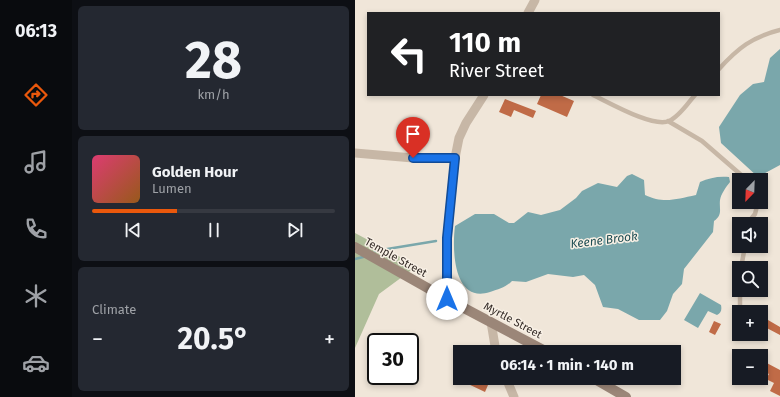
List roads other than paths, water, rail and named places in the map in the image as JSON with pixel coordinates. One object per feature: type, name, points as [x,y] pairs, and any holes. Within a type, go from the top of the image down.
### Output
[{"type":"main road","name":"Temple Street","points":[[355,247],[447,299]]},
{"type":"main road","name":"Myrtle Street","points":[[447,299],[534,345]]},
{"type":"main road","points":[[605,385],[625,397]]},
{"type":"street","points":[[528,12],[535,0]]},
{"type":"street","points":[[447,299],[448,224],[455,158],[459,138],[466,123],[483,96]]},
{"type":"street","points":[[355,153],[413,158],[455,158]]},
{"type":"street","points":[[491,322],[495,345]]},
{"type":"street","points":[[509,385],[514,397]]},
{"type":"lane","points":[[720,68],[737,50],[764,34],[780,30]]},
{"type":"lane","points":[[595,96],[647,119],[663,122],[668,121],[678,114],[694,96]]},
{"type":"lane","points":[[668,121],[702,141],[739,173]]},
{"type":"water","points":[[780,49],[780,165],[765,173],[754,173],[721,143],[719,127],[740,95],[753,84],[764,82],[770,58]]},
{"type":"water","points":[[632,174],[644,180],[645,195],[664,200],[696,195],[700,182],[710,178],[729,177],[730,182],[720,200],[720,214],[714,221],[713,232],[684,269],[682,284],[673,294],[667,311],[660,320],[639,320],[618,309],[603,307],[595,285],[584,275],[573,277],[548,274],[526,282],[512,281],[499,289],[478,294],[469,290],[462,282],[457,272],[455,260],[455,226],[475,214],[494,214],[509,223],[514,223],[528,212],[541,215],[560,210],[576,198],[582,191],[598,183],[617,187],[627,176]]},
{"type":"water","points":[[700,293],[721,305],[721,308],[717,315],[708,311],[698,328],[684,320]]},
{"type":"waterway","name":"Keene Brook","points":[[375,251],[436,241]]},
{"type":"waterway","name":"Keene Brook","points":[[355,259],[363,257]]}]
